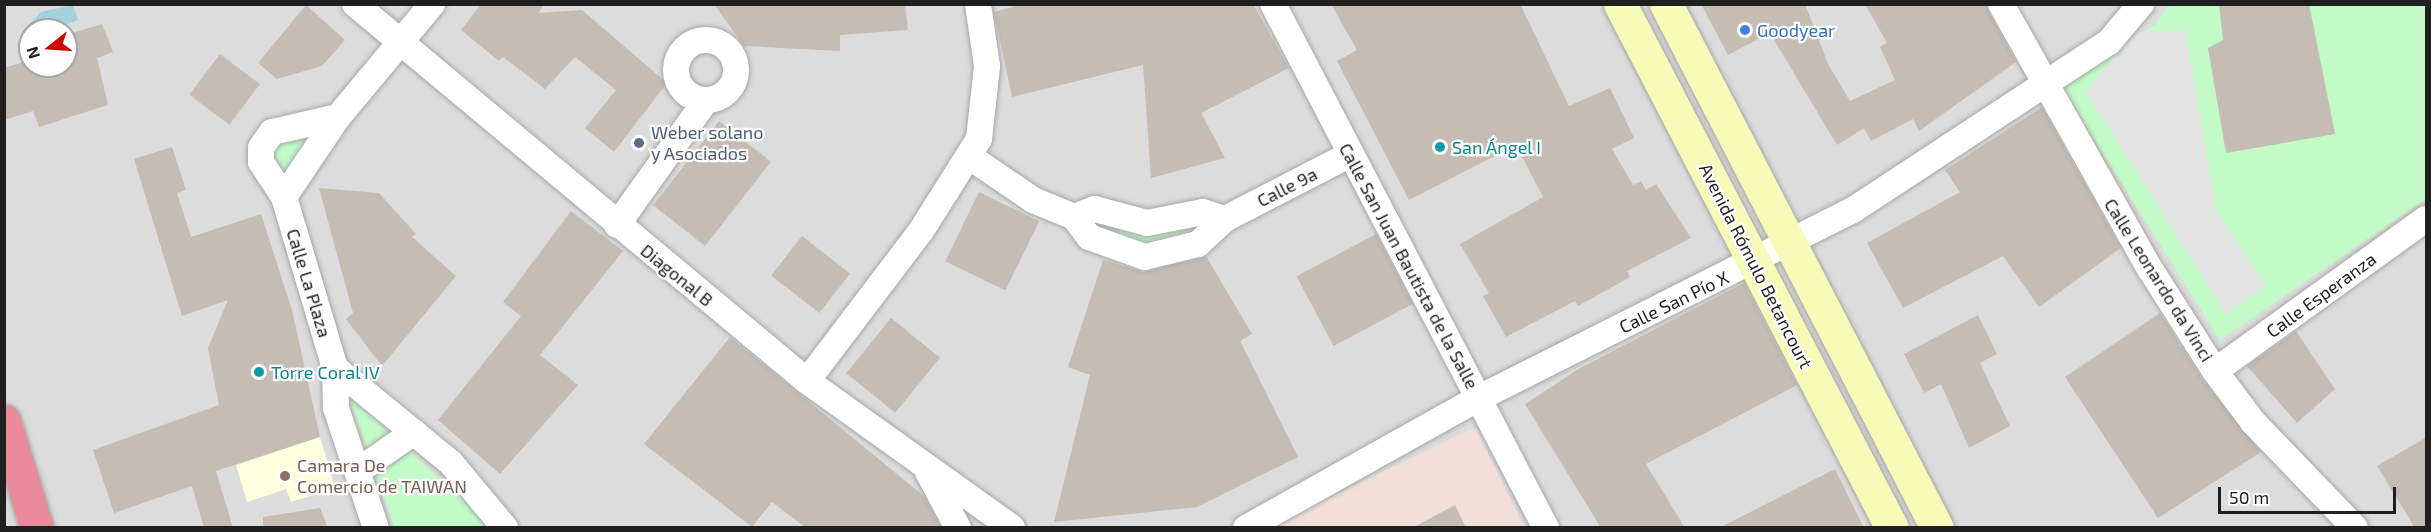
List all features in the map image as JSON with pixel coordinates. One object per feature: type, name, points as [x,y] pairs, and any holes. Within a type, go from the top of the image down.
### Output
[{"type":"highway","points":[[4,421],[37,528]]},
{"type":"main road","name":"Avenida Rómulo Betancourt","points":[[1620,4],[1892,528]]},
{"type":"main road","points":[[1666,4],[1792,243],[1937,528]]},
{"type":"street","name":"Diagonal B","points":[[355,4],[617,225],[807,381],[917,457],[1012,528]]},
{"type":"street","points":[[284,197],[338,117],[432,4]]},
{"type":"street","points":[[807,381],[970,157],[985,115],[987,66],[978,4]]},
{"type":"street","name":"Calle San Juan Bautista de la Salle","points":[[1273,4],[1349,155],[1546,528]]},
{"type":"street","name":"Calle Leonardo da Vinci","points":[[2001,4],[2044,86],[2215,371],[2253,422],[2355,528]]},
{"type":"street","name":"Calle San Pío X","points":[[1246,528],[1479,398],[1792,243],[1853,210],[2109,42],[2140,4]]},
{"type":"street","points":[[617,225],[706,100]]},
{"type":"street","name":"Calle La Plaza","points":[[338,117],[272,132],[261,148],[261,162],[284,197],[335,368],[336,408],[376,528]]},
{"type":"street","name":"Calle 9a","points":[[970,157],[1033,200],[1074,217],[1089,237],[1145,257],[1198,244],[1225,219],[1349,155]]},
{"type":"street","points":[[1074,217],[1095,209],[1147,223],[1203,212],[1225,219]]},
{"type":"street","name":"Calle Esperanza","points":[[2215,371],[2427,219]]},
{"type":"street","points":[[335,368],[451,463],[502,517],[505,528]]},
{"type":"street","points":[[358,471],[414,432]]},
{"type":"street","points":[[917,457],[958,528]]},
{"type":"shaded area","points":[[5,5],[2426,5],[2426,527],[5,527]]},
{"type":"shaded area","points":[[2185,30],[2216,210],[2266,286],[2226,314],[2086,91],[2136,32]]},
{"type":"shaded area","points":[[1475,427],[1525,527],[1267,528]]},
{"type":"shaded area","name":"Camara De Comercio de TAIWAN","points":[[320,437],[335,488],[291,502],[286,489],[247,502],[236,465]]},
{"type":"green space","points":[[2169,5],[2426,5],[2426,199],[2220,340],[2060,85],[2155,25]]},
{"type":"green space","points":[[319,133],[287,185],[268,155],[277,138]]},
{"type":"green space","points":[[1089,218],[1145,225],[1209,226],[1153,253],[1120,242]]},
{"type":"green space","points":[[347,393],[492,527],[394,527]]},
{"type":"water","points":[[73,5],[77,18],[35,18],[41,12]]},
{"type":"building","points":[[481,4],[545,4],[538,13],[582,10],[667,83],[614,152],[585,128],[616,90],[575,57],[545,89],[503,57],[499,61],[461,30]]},
{"type":"building","points":[[714,4],[905,4],[908,30],[840,35],[840,51],[744,46]]},
{"type":"building","points":[[1023,4],[1253,4],[1289,68],[1201,113],[1225,158],[1151,178],[1143,65],[1012,97],[994,12]]},
{"type":"building","points":[[1331,4],[1520,4],[1569,106],[1610,88],[1634,138],[1612,149],[1633,185],[1641,181],[1646,190],[1656,184],[1691,238],[1627,271],[1630,277],[1578,306],[1575,301],[1506,337],[1483,296],[1489,293],[1460,244],[1543,197],[1516,145],[1409,200],[1337,61],[1357,50]]},
{"type":"building","points":[[1701,4],[1805,4],[1828,64],[1850,101],[1895,80],[1880,47],[1887,43],[1865,4],[1985,4],[2016,62],[1919,131],[1913,119],[1871,141],[1864,128],[1837,145],[1770,33],[1728,55]]},
{"type":"building","points":[[2219,4],[2309,4],[2335,134],[2226,153],[2208,48],[2223,40]]},
{"type":"building","points":[[306,5],[345,40],[322,66],[277,79],[258,63]]},
{"type":"building","points":[[102,24],[113,52],[97,58],[108,105],[39,127],[33,111],[4,120],[4,68],[18,64],[18,78],[78,78],[78,31]]},
{"type":"building","points":[[220,54],[260,84],[229,125],[189,95]]},
{"type":"building","points":[[2042,107],[2121,248],[2039,307],[2003,256],[1903,308],[1867,243],[1960,192],[1945,170]]},
{"type":"building","points":[[719,121],[771,162],[705,246],[653,205]]},
{"type":"building","points":[[172,147],[186,190],[177,193],[191,237],[261,214],[292,310],[320,437],[216,471],[233,528],[204,528],[192,486],[114,513],[93,450],[219,405],[208,348],[228,300],[182,316],[134,159]]},
{"type":"building","points":[[319,188],[379,193],[416,234],[412,237],[456,276],[382,366],[346,319],[353,313]]},
{"type":"building","points":[[979,192],[1039,221],[1005,291],[945,261]]},
{"type":"building","points":[[571,211],[623,251],[540,355],[578,385],[500,474],[438,420],[521,316],[503,302]]},
{"type":"building","points":[[1376,234],[1413,304],[1334,346],[1297,276]]},
{"type":"building","points":[[802,236],[850,274],[819,313],[771,275]]},
{"type":"building","points":[[1206,256],[1252,334],[1240,341],[1298,457],[1197,507],[1054,522],[1090,375],[1068,367],[1103,260],[1144,272]]},
{"type":"building","points":[[1744,283],[1797,385],[1646,464],[1685,528],[1601,528],[1525,404],[1580,368]]},
{"type":"building","points":[[2160,313],[2203,380],[2261,452],[2158,518],[2065,377]]},
{"type":"building","points":[[1978,315],[1997,354],[1980,363],[2010,426],[1969,448],[1941,384],[1924,393],[1904,354]]},
{"type":"building","points":[[891,318],[940,358],[895,413],[846,373]]},
{"type":"building","points":[[2296,331],[2335,389],[2297,423],[2247,366]]},
{"type":"building","points":[[730,337],[925,497],[941,528],[806,528],[772,502],[752,527],[644,444]]},
{"type":"building","points":[[2427,437],[2427,528],[2415,528],[2377,466]]},
{"type":"building","points":[[1835,469],[1864,528],[1719,528]]},
{"type":"building","points":[[1455,505],[1466,528],[1412,528]]},
{"type":"building","points":[[320,508],[328,528],[263,528],[263,517]]},
{"type":"place","name":"Goodyear","points":[[1745,30]]},
{"type":"place","name":"Weber solano y Asociados","points":[[639,143]]},
{"type":"place","name":"San Ángel I","points":[[1440,147]]},
{"type":"place","name":"Torre Coral IV","points":[[259,372]]},
{"type":"place","name":"Camara De Comercio de TAIWAN","points":[[285,476]]}]
